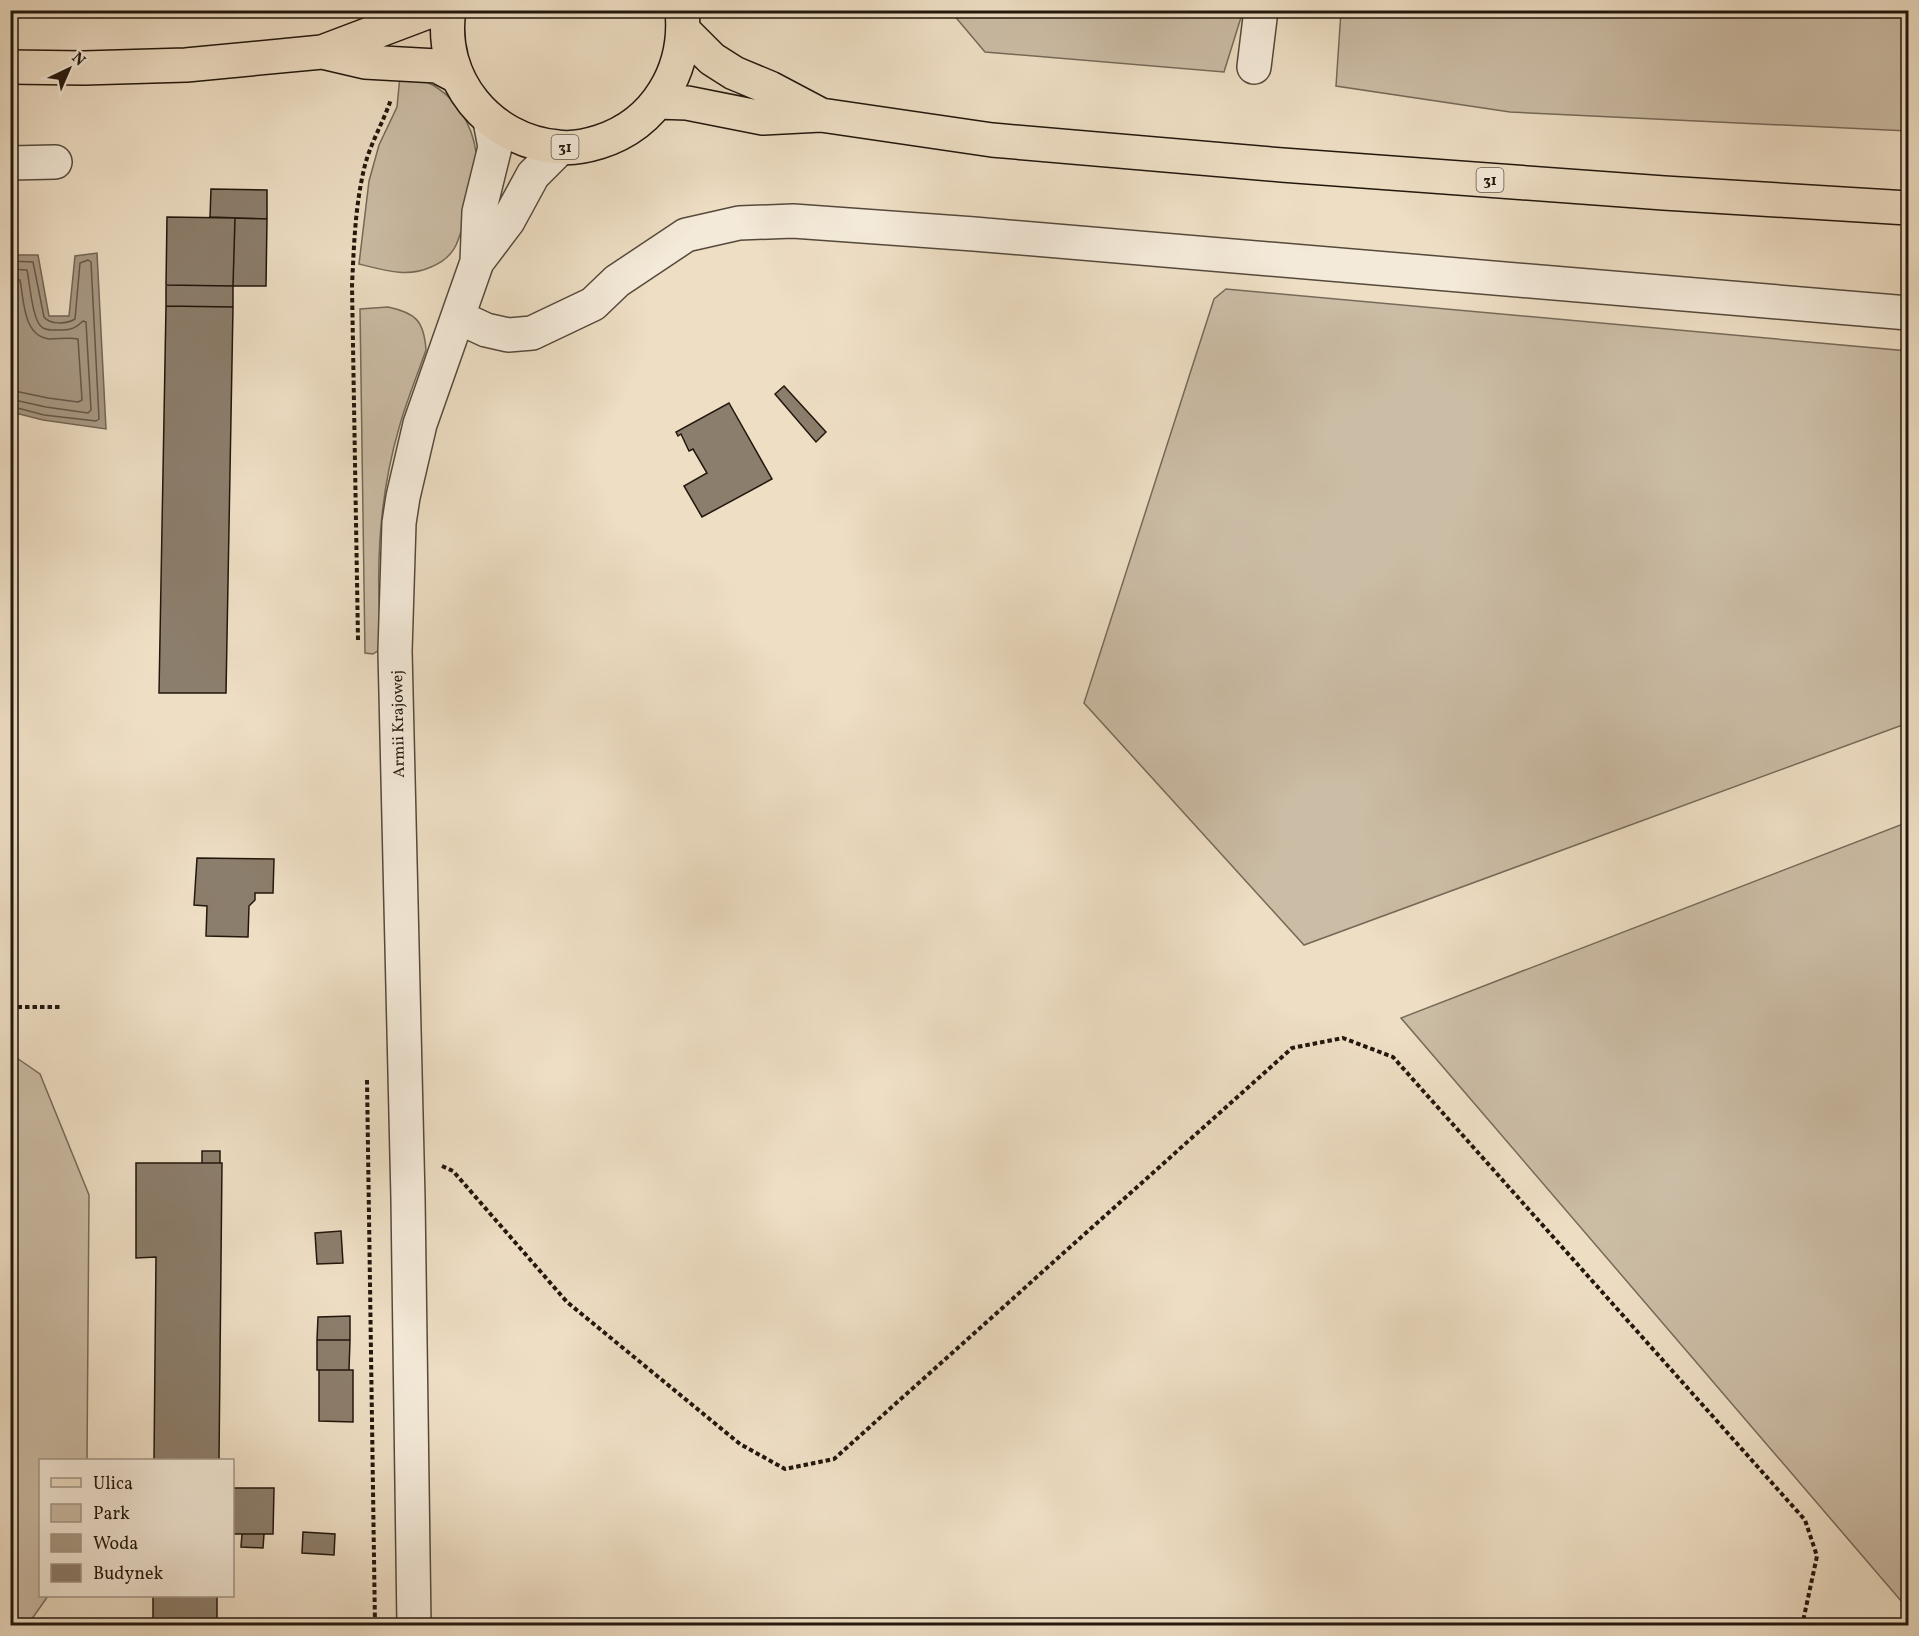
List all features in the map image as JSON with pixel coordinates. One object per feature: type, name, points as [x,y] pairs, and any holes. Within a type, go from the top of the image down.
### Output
[{"type":"main road","points":[[10,67],[84,68],[186,64],[322,52],[433,10]]},
{"type":"main road","name":"31","points":[[449,10],[448,47],[456,76],[475,106],[490,121],[511,135],[535,144],[560,148],[588,145],[614,137],[638,122],[658,102],[677,69],[683,21]]},
{"type":"main road","name":"31","points":[[683,21],[712,58],[735,73],[770,88],[821,115]]},
{"type":"main road","points":[[322,52],[365,62],[437,66],[456,76]]},
{"type":"main road","name":"31","points":[[658,102],[687,103],[763,118],[821,115],[1014,142],[1282,165],[1908,208]]},
{"type":"street","points":[[1254,67],[1261,10]]},
{"type":"street","name":"Armii Krajowej","points":[[414,1626],[407,1146],[395,651],[399,532],[403,497],[420,424],[477,262],[479,212],[495,147],[490,121]]},
{"type":"street","name":"Armii Krajowej","points":[[477,262],[508,221],[533,175],[560,148]]},
{"type":"street","points":[[10,163],[55,162]]},
{"type":"street","points":[[458,317],[486,330],[508,335],[532,333],[593,303],[617,281],[686,235],[739,223],[793,221],[986,235],[1908,313]]},
{"type":"path","points":[[10,1007],[62,1007]]},
{"type":"path","points":[[407,1146],[453,1171],[567,1302],[740,1444],[785,1470],[834,1459],[1292,1048],[1343,1038],[1393,1057],[1804,1520],[1817,1556],[1802,1626]]},
{"type":"green space","points":[[954,10],[1243,11],[1224,72],[985,52],[952,13]]},
{"type":"green space","points":[[1341,11],[1908,11],[1908,131],[1510,112],[1336,86]]},
{"type":"green space","points":[[400,76],[427,82],[450,99],[467,122],[477,163],[473,190],[459,238],[452,252],[440,263],[413,272],[386,270],[359,264],[369,181],[379,145],[397,107]]},
{"type":"green space","points":[[1226,289],[1908,351],[1908,723],[1304,945],[1084,703],[1214,299]]},
{"type":"green space","points":[[388,307],[405,312],[417,320],[423,332],[426,350],[402,418],[386,482],[379,565],[382,648],[373,654],[365,653],[360,309]]},
{"type":"green space","points":[[1908,822],[1908,1609],[1401,1018]]},
{"type":"green space","points":[[11,1054],[40,1074],[89,1195],[87,1459],[39,1459],[39,1597],[47,1597],[27,1626],[10,1625]]},
{"type":"water","points":[[97,253],[106,429],[43,420],[11,412],[11,255],[38,255],[49,316],[69,316],[75,256]]},
{"type":"building","points":[[211,189],[267,190],[267,219],[210,217]]},
{"type":"building","points":[[167,217],[235,218],[233,286],[166,285]]},
{"type":"building","points":[[235,218],[267,219],[266,286],[233,286]]},
{"type":"building","points":[[166,285],[233,286],[233,307],[166,306]]},
{"type":"building","points":[[166,306],[233,307],[226,693],[159,693]]},
{"type":"building","points":[[784,386],[826,432],[816,442],[775,394]]},
{"type":"building","points":[[729,403],[772,479],[702,517],[684,486],[707,473],[693,449],[689,451],[681,434],[678,436],[676,432]]},
{"type":"building","points":[[197,858],[274,859],[273,893],[255,893],[255,900],[249,906],[248,937],[206,936],[207,906],[194,905]]},
{"type":"building","points":[[202,1151],[220,1151],[220,1163],[202,1163]]},
{"type":"building","points":[[136,1163],[222,1163],[219,1459],[154,1459],[156,1257],[136,1258]]},
{"type":"building","points":[[341,1231],[343,1263],[317,1264],[315,1233]]},
{"type":"building","points":[[350,1316],[350,1340],[317,1340],[318,1317]]},
{"type":"building","points":[[317,1340],[350,1340],[349,1370],[317,1370]]},
{"type":"building","points":[[319,1370],[353,1370],[353,1422],[319,1421]]},
{"type":"building","points":[[234,1488],[274,1488],[273,1534],[234,1534]]},
{"type":"building","points":[[303,1532],[335,1534],[334,1555],[302,1553]]},
{"type":"building","points":[[242,1534],[264,1534],[263,1548],[241,1547]]},
{"type":"building","points":[[153,1597],[217,1597],[217,1626],[153,1626]]}]
